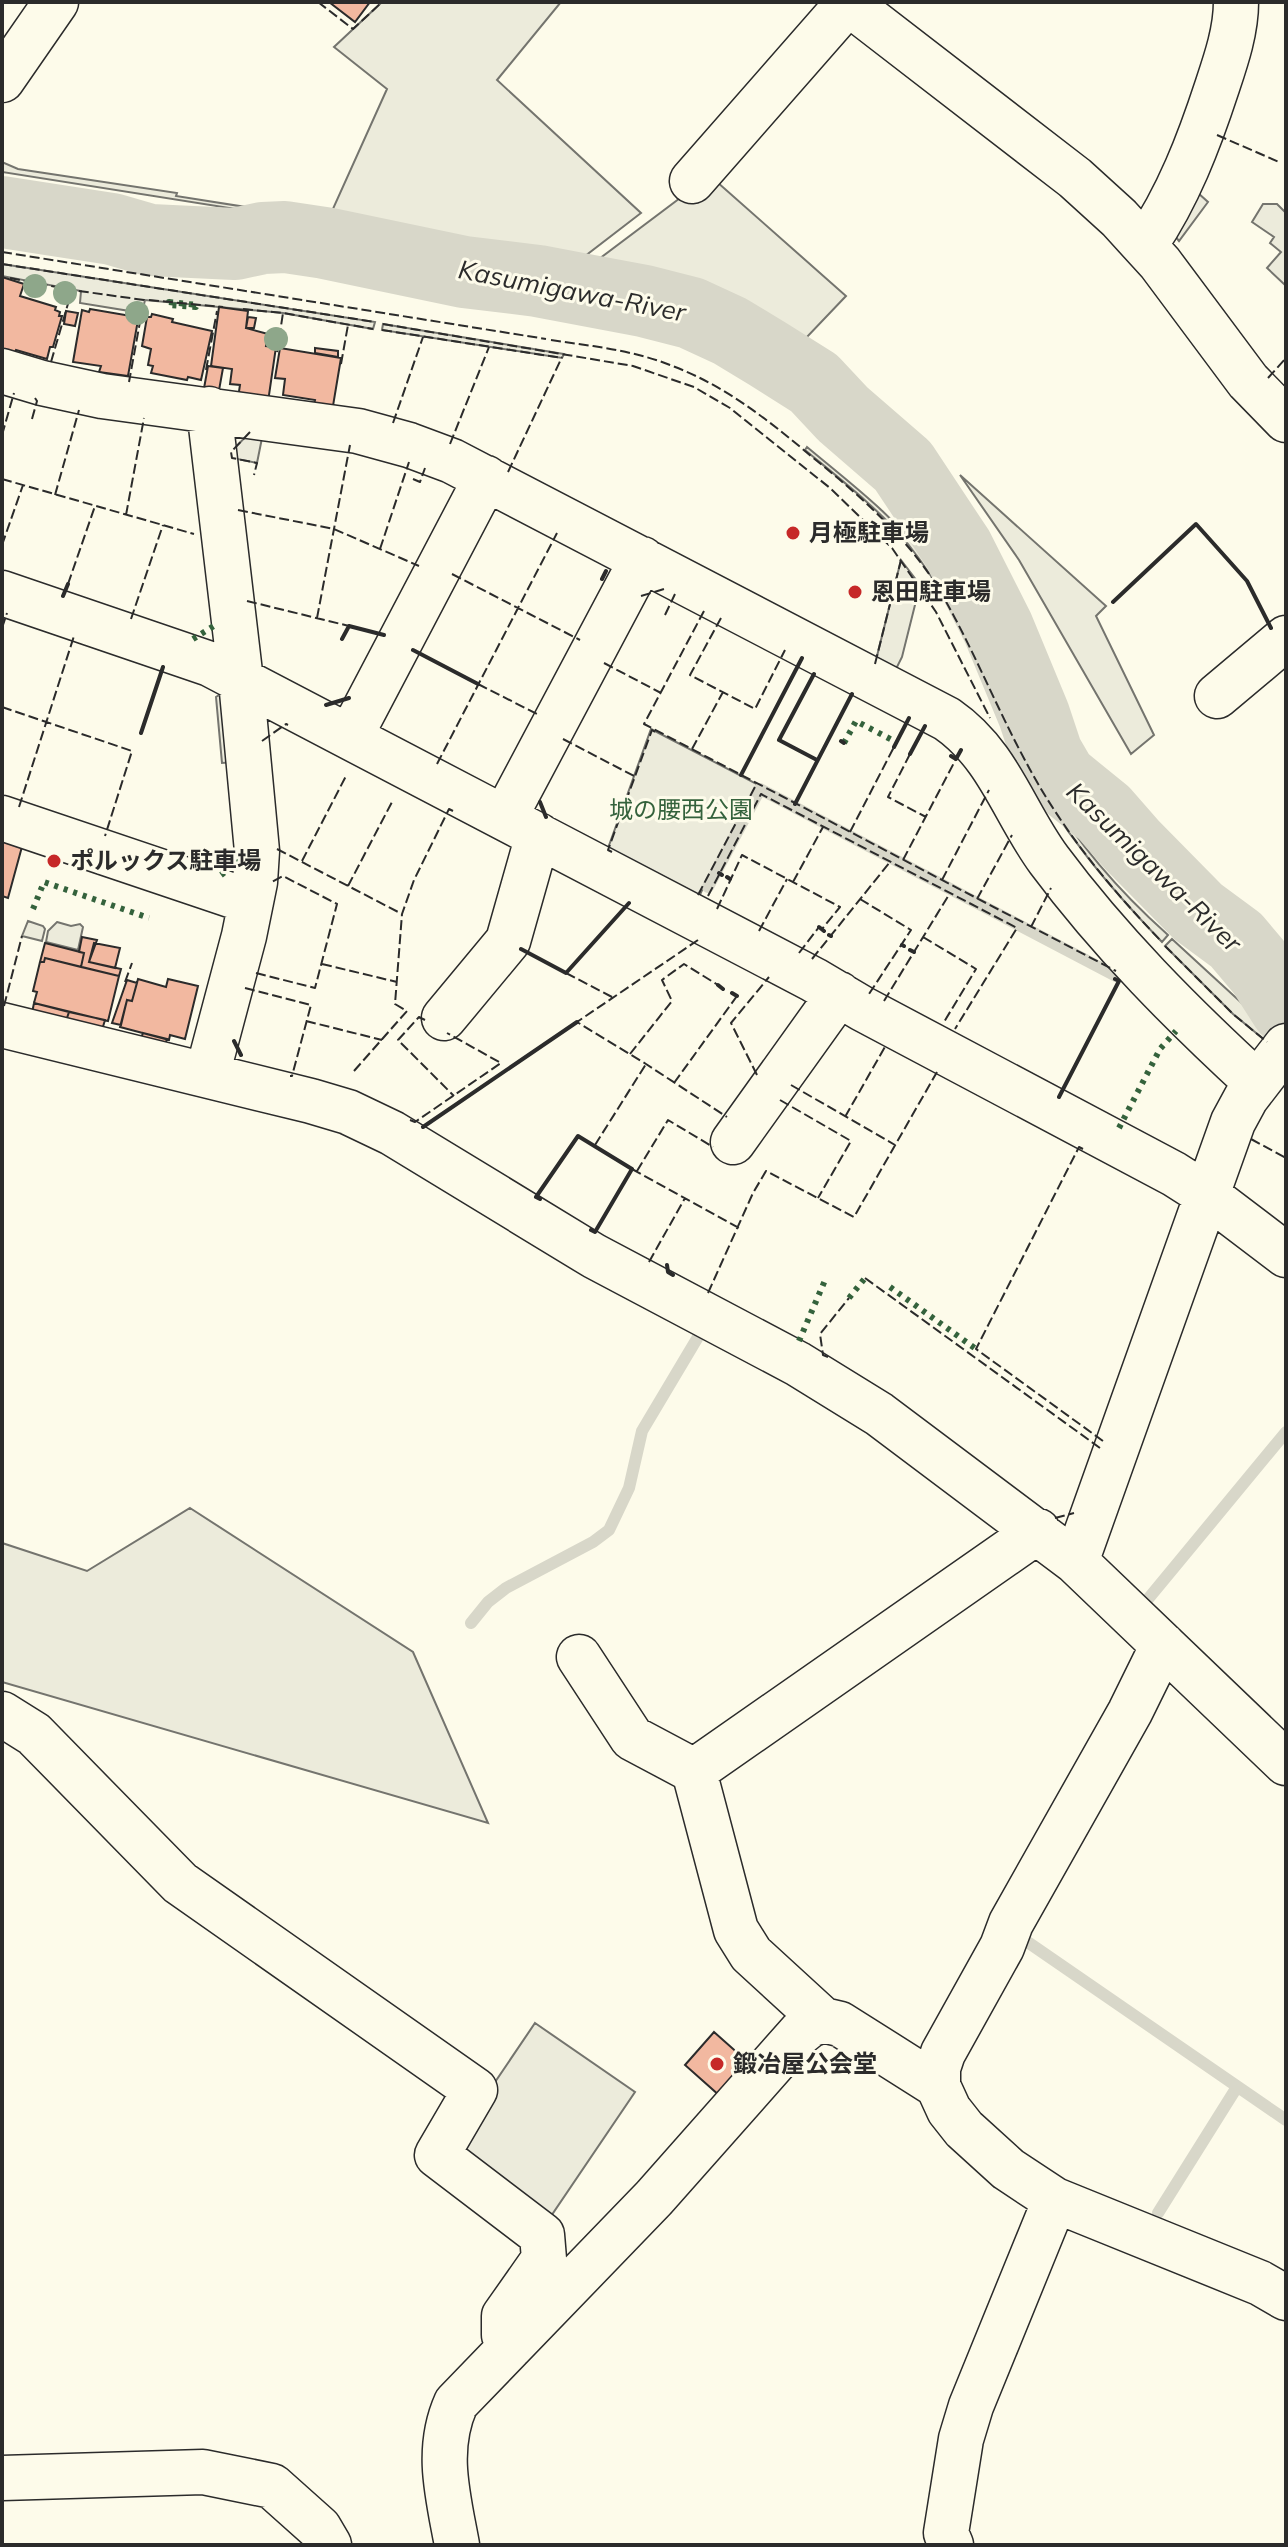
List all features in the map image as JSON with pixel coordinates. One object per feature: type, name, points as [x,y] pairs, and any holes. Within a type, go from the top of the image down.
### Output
[{"type":"street","points":[[2,80],[56,2]]},
{"type":"street","points":[[692,181],[848,2],[1075,178],[1119,218],[1145,245],[1248,381],[1286,420]]},
{"type":"street","points":[[1145,245],[1170,202],[1204,129],[1233,33],[1236,2]]},
{"type":"street","points":[[2,371],[102,396],[358,431],[452,461],[922,705],[962,729],[986,755],[1044,853],[1176,1007],[1277,1062],[1233,1122],[1076,1562]]},
{"type":"street","points":[[207,1075],[244,936],[257,851],[241,681],[209,409]]},
{"type":"street","points":[[350,737],[486,478]]},
{"type":"street","points":[[444,1018],[508,941],[521,826],[642,559]]},
{"type":"street","points":[[2,593],[210,664],[839,994],[1174,1174],[1286,1255]]},
{"type":"street","points":[[1217,696],[1286,638]]},
{"type":"street","points":[[2,818],[251,902]]},
{"type":"street","points":[[733,1142],[839,994]]},
{"type":"street","points":[[2,1025],[339,1109],[381,1127],[594,1256],[830,1382],[879,1414],[1076,1562],[1286,1763]]},
{"type":"street","points":[[694,1771],[1038,1531]]},
{"type":"street","points":[[1163,1645],[1130,1712],[1011,1923],[1002,1947],[943,2053],[938,2068],[938,2086],[949,2110],[964,2129],[1008,2169],[1055,2200],[1260,2283],[1286,2298]]},
{"type":"street","points":[[579,1657],[632,1738],[694,1771],[736,1930],[751,1954],[823,2020],[840,2024],[938,2086]]},
{"type":"street","points":[[2,1714],[34,1734],[180,1883],[475,2090],[437,2155],[542,2235],[544,2259],[504,2316],[504,2335],[511,2346]]},
{"type":"street","points":[[457,2545],[443,2460],[449,2418],[456,2403],[654,2198],[800,2033],[823,2020]]},
{"type":"street","points":[[951,2545],[946,2533],[961,2439],[971,2406],[1055,2200]]},
{"type":"street","points":[[2,2478],[203,2472],[272,2486],[319,2528],[329,2545]]},
{"type":"green space","points":[[382,2],[561,2],[497,80],[641,213],[576,263],[2,172],[2,162],[18,169],[328,220],[387,89],[334,47]]},
{"type":"green space","points":[[708,174],[846,296],[806,338],[755,311],[704,290],[595,262]]},
{"type":"green space","points":[[1198,193],[1208,202],[1179,241],[1170,230]]},
{"type":"green space","points":[[1263,204],[1277,204],[1286,213],[1285,285],[1267,268],[1281,252],[1270,243],[1274,237],[1252,222]]},
{"type":"green space","points":[[2,264],[375,322],[373,329],[283,313],[145,300],[142,313],[80,303],[81,291],[2,276]]},
{"type":"green space","points":[[383,324],[564,354],[562,358],[382,330]]},
{"type":"green space","points":[[251,431],[262,438],[257,463],[232,458],[231,452]]},
{"type":"green space","points":[[807,447],[888,516],[930,564],[963,619],[1047,791],[1102,868],[1168,935],[1162,942],[1105,879],[1055,812],[1026,763],[958,623],[926,569],[885,519],[805,450]]},
{"type":"green space","points":[[960,475],[1106,606],[1096,616],[1154,735],[1131,754],[1019,560]]},
{"type":"green space","points":[[901,560],[920,585],[902,657],[894,673],[875,664]]},
{"type":"green space","points":[[219,695],[228,705],[234,762],[222,763],[216,697]]},
{"type":"green space","name":"城の腰西公園","points":[[651,729],[1116,971],[1124,972],[1119,981],[761,794],[709,891],[703,888],[698,899],[607,851]]},
{"type":"green space","points":[[28,921],[43,926],[42,941],[22,936]]},
{"type":"green space","points":[[57,922],[83,927],[78,950],[46,942],[48,931]]},
{"type":"green space","points":[[1172,939],[1270,1029],[1267,1042],[1233,1014],[1165,946]]},
{"type":"green space","points":[[190,1508],[413,1652],[488,1823],[2,1682],[2,1543],[87,1571]]},
{"type":"green space","points":[[535,2023],[635,2092],[549,2219],[449,2150]]},
{"type":"building","points":[[329,2],[370,2],[355,22]]},
{"type":"building","points":[[2,277],[24,284],[20,296],[56,307],[55,310],[60,312],[59,316],[62,316],[47,359],[16,350],[13,357],[2,354]]},
{"type":"building","points":[[219,307],[248,311],[246,328],[268,334],[266,346],[276,347],[268,402],[238,398],[240,385],[230,384],[232,369],[211,366]]},
{"type":"building","points":[[90,309],[138,320],[128,376],[99,372],[101,366],[73,362],[82,310],[89,312]]},
{"type":"building","points":[[66,311],[78,313],[75,326],[64,324]]},
{"type":"building","points":[[152,314],[212,331],[201,380],[151,373],[153,366],[148,365],[151,349],[142,346],[147,317]]},
{"type":"building","points":[[248,317],[256,318],[254,328],[246,328]]},
{"type":"building","points":[[280,348],[341,358],[333,406],[283,395],[285,379],[275,378]]},
{"type":"building","points":[[315,348],[338,351],[338,357],[315,353]]},
{"type":"building","points":[[208,366],[223,368],[218,396],[203,394]]},
{"type":"building","points":[[2,838],[23,843],[8,898],[2,896]]},
{"type":"building","points":[[82,937],[97,940],[89,962],[121,969],[119,976],[81,967],[84,953],[79,952]]},
{"type":"building","points":[[45,943],[84,953],[81,967],[45,958],[44,962],[40,962]]},
{"type":"building","points":[[94,943],[120,948],[115,968],[89,962]]},
{"type":"building","points":[[45,958],[119,976],[108,1021],[34,1003],[37,992],[33,991],[40,962],[44,962]]},
{"type":"building","points":[[138,979],[166,987],[168,979],[198,986],[185,1039],[170,1035],[169,1040],[120,1027],[127,1000],[132,1001]]},
{"type":"building","points":[[127,980],[137,983],[132,1001],[127,1000],[121,1025],[112,1023]]},
{"type":"building","points":[[34,1003],[69,1012],[66,1021],[32,1013]]},
{"type":"building","points":[[69,1012],[105,1020],[102,1030],[66,1021]]},
{"type":"building","points":[[143,1033],[167,1039],[165,1044],[141,1038]]},
{"type":"building","name":"鍛冶屋公会堂","points":[[714,2032],[749,2063],[720,2096],[685,2065]]},
{"type":"waterway","name":"Kasumigawa-River","points":[[2,212],[112,229],[150,240],[235,244],[285,237],[464,272],[538,281],[691,313],[730,331],[768,354],[814,383],[843,414],[903,466],[958,549],[998,628],[1047,754],[1061,778],[1104,813],[1198,912],[1236,940],[1263,972],[1286,1008]]},
{"type":"waterway","points":[[708,887],[760,789],[1116,976],[1120,971]]},
{"type":"waterway","points":[[471,1623],[488,1602],[506,1588],[593,1542],[609,1530],[629,1488],[642,1431],[698,1337]]},
{"type":"waterway","points":[[1148,1599],[1286,1432]]},
{"type":"waterway","points":[[1029,1943],[1286,2120]]},
{"type":"waterway","points":[[1158,2213],[1237,2087]]},
{"type":"hedge","points":[[169,302],[197,305],[169,305],[169,302]]},
{"type":"hedge","points":[[193,639],[217,624]]},
{"type":"hedge","points":[[844,743],[856,721],[896,742]]},
{"type":"hedge","points":[[221,875],[241,860]]},
{"type":"hedge","points":[[33,909],[44,882],[149,918]]},
{"type":"hedge","points":[[1119,1128],[1160,1049],[1176,1031]]},
{"type":"hedge","points":[[799,1341],[826,1278]]},
{"type":"hedge","points":[[849,1298],[865,1278]]},
{"type":"hedge","points":[[890,1287],[976,1349]]},
{"type":"fence","points":[[318,2],[353,29],[382,2]]},
{"type":"fence","points":[[1217,135],[1279,162]]},
{"type":"fence","points":[[2,252],[546,339]]},
{"type":"fence","points":[[2,264],[375,322]]},
{"type":"fence","points":[[10,278],[144,300],[129,382]]},
{"type":"fence","points":[[51,362],[72,290]]},
{"type":"fence","points":[[149,300],[223,307]]},
{"type":"fence","points":[[243,309],[373,329]]},
{"type":"fence","points":[[206,370],[217,311]]},
{"type":"fence","points":[[277,352],[283,313]]},
{"type":"fence","points":[[383,324],[633,366],[694,387],[730,408],[830,488],[892,548],[936,612],[990,718]]},
{"type":"fence","points":[[341,364],[348,325]]},
{"type":"fence","points":[[382,330],[562,358]]},
{"type":"fence","points":[[393,423],[423,337]]},
{"type":"fence","points":[[551,340],[641,356],[709,382],[778,429],[879,516],[910,549],[937,586],[1027,764],[1071,835],[1162,942]]},
{"type":"fence","points":[[450,444],[489,347]]},
{"type":"fence","points":[[508,472],[562,357]]},
{"type":"fence","points":[[1268,378],[1286,358]]},
{"type":"fence","points":[[2,435],[14,393]]},
{"type":"fence","points":[[32,419],[37,401],[35,398]]},
{"type":"fence","points":[[55,495],[79,410]]},
{"type":"fence","points":[[126,515],[144,418]]},
{"type":"fence","points":[[250,432],[231,452],[232,458],[257,463],[254,475]]},
{"type":"fence","points":[[317,618],[350,445]]},
{"type":"fence","points":[[380,549],[409,462]]},
{"type":"fence","points":[[413,479],[420,482],[425,468]]},
{"type":"fence","points":[[2,479],[194,534]]},
{"type":"fence","points":[[2,545],[23,485]]},
{"type":"fence","points":[[68,584],[95,506]]},
{"type":"fence","points":[[238,510],[334,529],[419,566]]},
{"type":"fence","points":[[131,619],[163,525]]},
{"type":"fence","points":[[437,764],[557,533]]},
{"type":"fence","points":[[875,664],[901,560]]},
{"type":"fence","points":[[452,574],[580,640]]},
{"type":"fence","points":[[641,596],[664,589]]},
{"type":"fence","points":[[665,615],[675,594]]},
{"type":"fence","points":[[247,601],[349,626]]},
{"type":"fence","points":[[704,611],[644,724],[1116,971]]},
{"type":"fence","points":[[2,628],[7,613]]},
{"type":"fence","points":[[721,618],[690,675],[755,709],[785,650]]},
{"type":"fence","points":[[19,807],[74,636]]},
{"type":"fence","points":[[604,663],[661,693]]},
{"type":"fence","points":[[478,684],[539,715]]},
{"type":"fence","points":[[692,749],[723,692]]},
{"type":"fence","points":[[2,707],[132,751],[105,836]]},
{"type":"fence","points":[[262,741],[288,725]]},
{"type":"fence","points":[[612,852],[608,850],[652,730],[655,732]]},
{"type":"fence","points":[[563,739],[634,776]]},
{"type":"fence","points":[[850,832],[894,747]]},
{"type":"fence","points":[[910,754],[888,797],[926,817]]},
{"type":"fence","points":[[903,860],[956,759]]},
{"type":"fence","points":[[302,861],[346,776]]},
{"type":"fence","points":[[698,895],[755,784]]},
{"type":"fence","points":[[942,880],[989,790]]},
{"type":"fence","points":[[708,896],[761,794],[1017,928],[955,1029]]},
{"type":"fence","points":[[348,886],[392,802]]},
{"type":"fence","points":[[354,1071],[407,1011],[395,1004],[402,914],[414,880],[449,809],[453,811]]},
{"type":"fence","points":[[793,882],[823,827]]},
{"type":"fence","points":[[977,899],[1012,835]]},
{"type":"fence","points":[[277,849],[402,914]]},
{"type":"fence","points":[[717,909],[742,855],[840,907],[822,929]]},
{"type":"fence","points":[[812,959],[890,862]]},
{"type":"fence","points":[[256,973],[315,988],[337,904],[283,876],[272,882]]},
{"type":"fence","points":[[759,931],[787,879]]},
{"type":"fence","points":[[1031,927],[1051,888]]},
{"type":"fence","points":[[884,1001],[950,893]]},
{"type":"fence","points":[[860,899],[911,930],[869,994]]},
{"type":"fence","points":[[799,953],[819,927]]},
{"type":"fence","points":[[4,1006],[22,936]]},
{"type":"fence","points":[[923,937],[976,969],[944,1022]]},
{"type":"fence","points":[[698,940],[577,1022],[727,1117]]},
{"type":"fence","points":[[1165,946],[1233,1014],[1267,1042]]},
{"type":"fence","points":[[125,982],[132,963]]},
{"type":"fence","points":[[322,964],[397,982]]},
{"type":"fence","points":[[630,1054],[672,1001],[662,980],[684,964],[718,985]]},
{"type":"fence","points":[[566,973],[612,997]]},
{"type":"fence","points":[[757,1075],[731,1023],[769,977]]},
{"type":"fence","points":[[245,988],[311,1005],[290,1076]]},
{"type":"fence","points":[[674,1083],[737,996]]},
{"type":"fence","points":[[425,1020],[419,1017],[398,1040],[454,1096]]},
{"type":"fence","points":[[306,1021],[382,1040]]},
{"type":"fence","points":[[410,1120],[415,1122],[501,1063],[447,1033]]},
{"type":"fence","points":[[845,1117],[886,1045]]},
{"type":"fence","points":[[595,1145],[646,1064]]},
{"type":"fence","points":[[708,1293],[766,1171],[854,1217],[937,1072]]},
{"type":"fence","points":[[791,1085],[895,1145]]},
{"type":"fence","points":[[780,1100],[851,1141],[818,1198]]},
{"type":"fence","points":[[637,1171],[668,1120],[713,1147]]},
{"type":"fence","points":[[1251,1139],[1286,1158]]},
{"type":"fence","points":[[1083,1149],[1079,1147],[976,1349],[1103,1441]]},
{"type":"fence","points":[[632,1169],[739,1228]]},
{"type":"fence","points":[[649,1262],[685,1198]]},
{"type":"fence","points":[[865,1278],[1100,1448]]},
{"type":"fence","points":[[828,1357],[823,1355],[820,1334],[849,1298]]},
{"type":"fence","points":[[1055,1518],[1074,1513]]},
{"type":"wall","points":[[1113,602],[1196,524],[1247,581],[1271,628]]},
{"type":"wall","points":[[602,579],[606,571]]},
{"type":"wall","points":[[63,596],[68,584]]},
{"type":"wall","points":[[342,639],[349,626],[384,635]]},
{"type":"wall","points":[[413,650],[478,684]]},
{"type":"wall","points":[[741,775],[802,658]]},
{"type":"wall","points":[[141,733],[163,667]]},
{"type":"wall","points":[[814,674],[779,740],[817,760]]},
{"type":"wall","points":[[795,804],[852,694]]},
{"type":"wall","points":[[326,705],[349,698]]},
{"type":"wall","points":[[894,747],[909,718]]},
{"type":"wall","points":[[910,754],[925,726]]},
{"type":"wall","points":[[951,756],[956,759],[961,750]]},
{"type":"wall","points":[[540,802],[546,817]]},
{"type":"wall","points":[[521,949],[566,973],[629,903]]},
{"type":"wall","points":[[819,927],[824,931]]},
{"type":"wall","points":[[910,950],[914,952]]},
{"type":"wall","points":[[1059,1097],[1119,981],[1115,979]]},
{"type":"wall","points":[[718,985],[723,989]]},
{"type":"wall","points":[[732,993],[737,996]]},
{"type":"wall","points":[[423,1127],[577,1022]]},
{"type":"wall","points":[[234,1041],[241,1055]]},
{"type":"wall","points":[[540,1199],[536,1197],[578,1136],[632,1169],[595,1232],[591,1230]]},
{"type":"wall","points":[[667,1265],[668,1272],[673,1275]]},
{"type":"place","name":"月極駐車場","points":[[793,533]]},
{"type":"place","name":"恩田駐車場","points":[[855,592]]},
{"type":"place","name":"ポルックス駐車場","points":[[54,861]]},
{"type":"place","name":"鍛冶屋公会堂","points":[[717,2064]]}]
